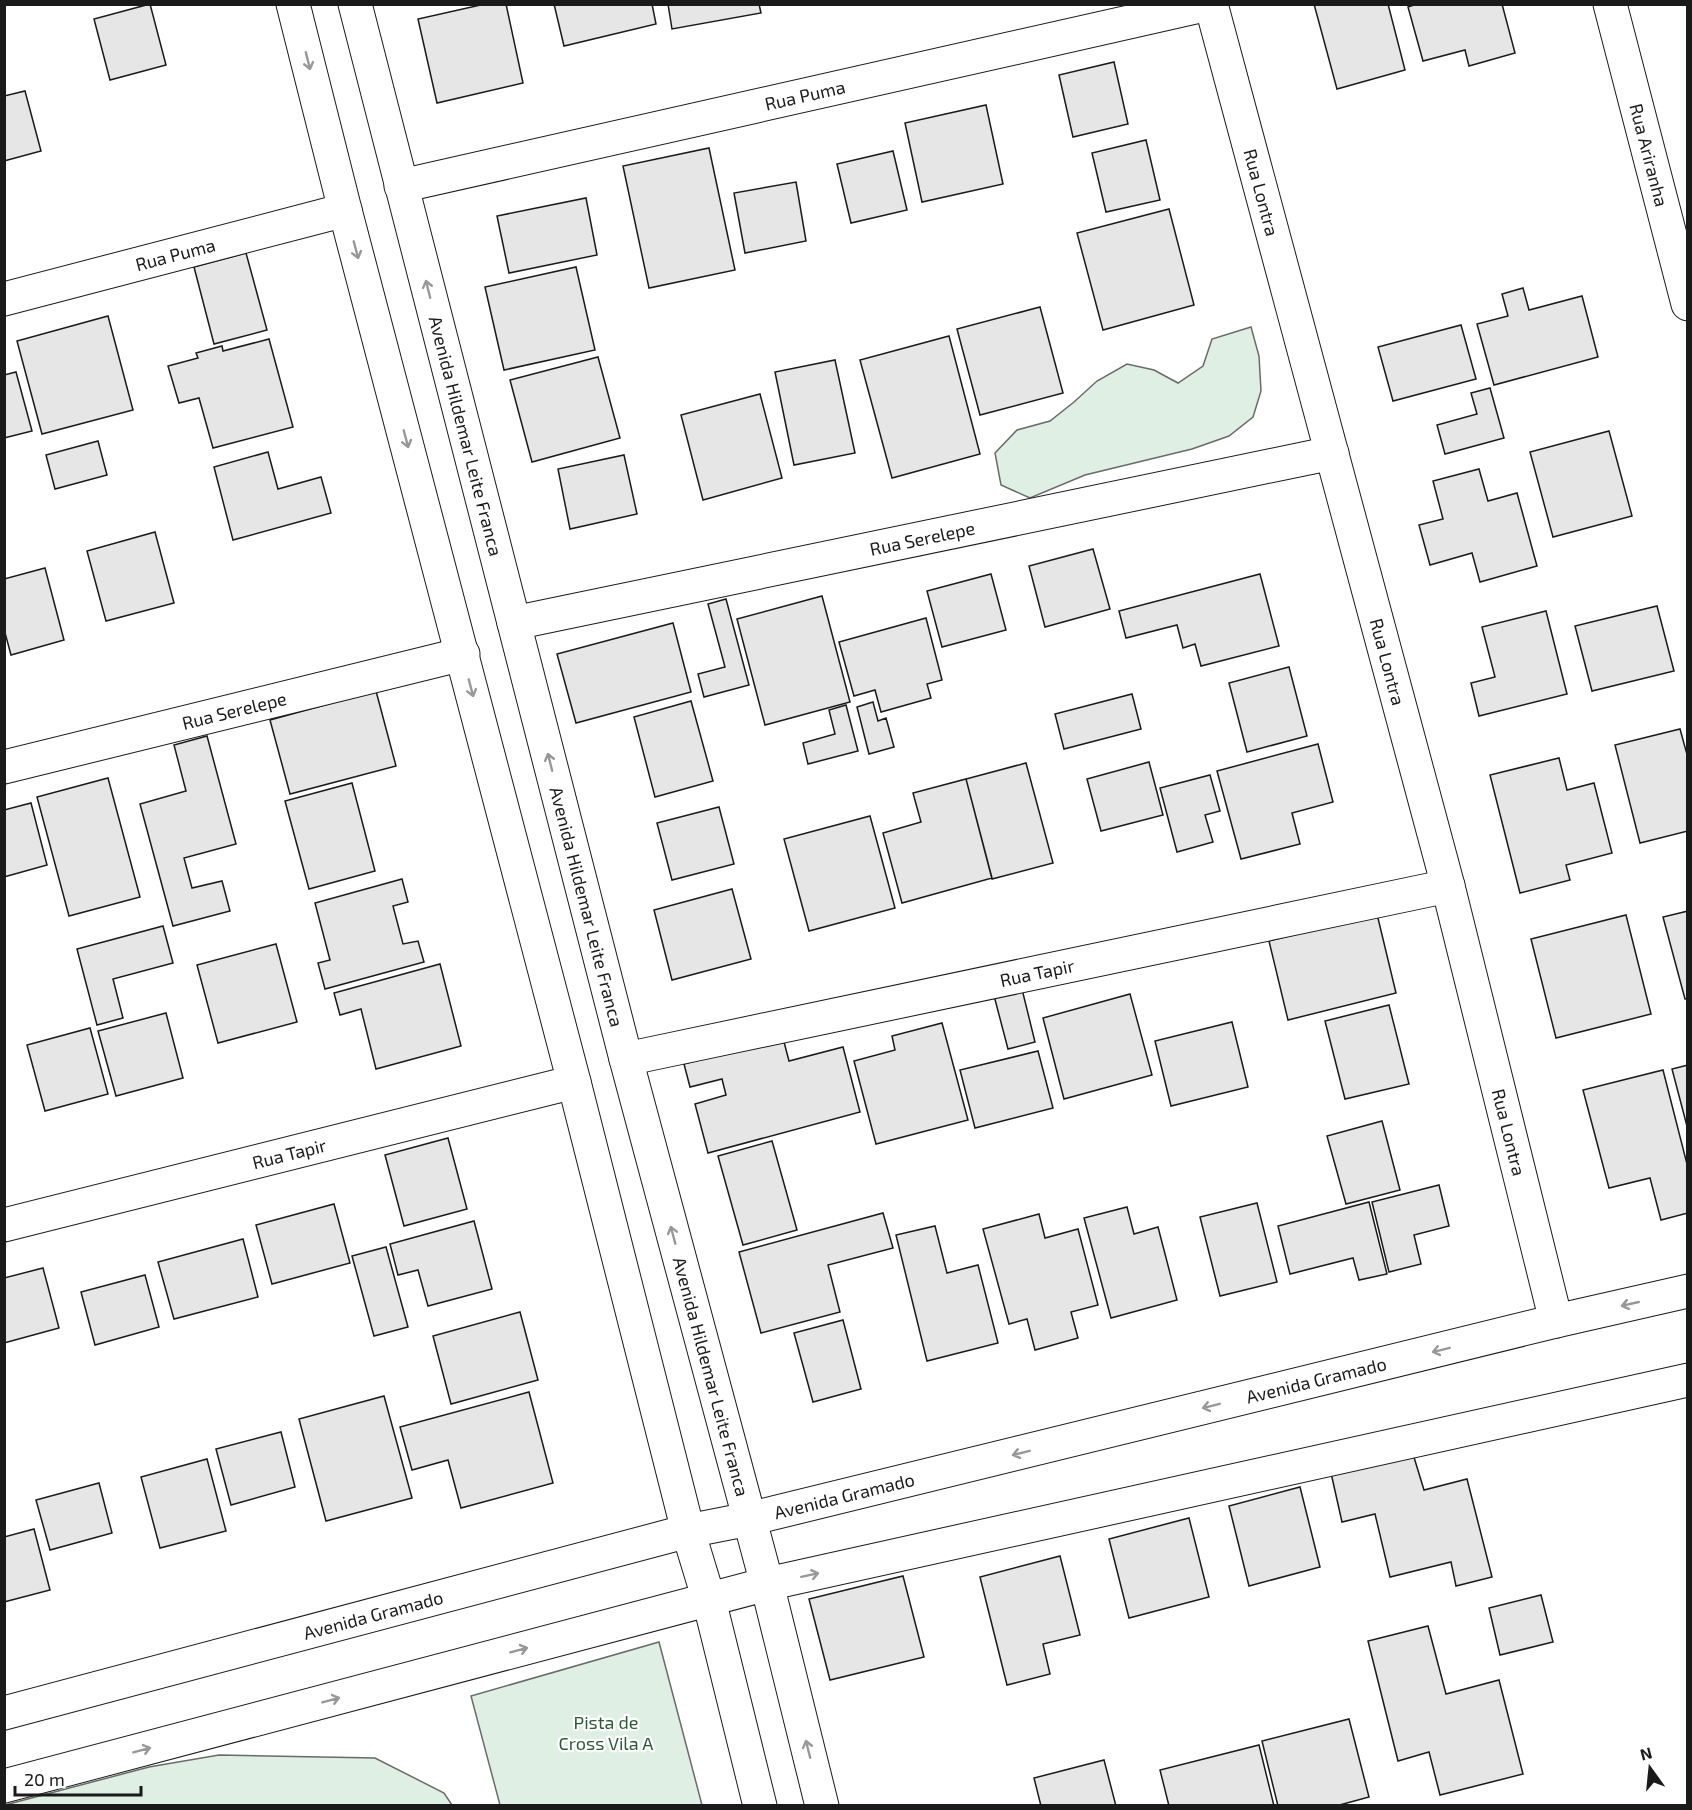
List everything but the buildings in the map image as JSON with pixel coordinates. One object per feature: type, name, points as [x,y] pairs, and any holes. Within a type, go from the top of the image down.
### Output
[{"type":"street","points":[[293,4],[574,1082],[688,1532],[709,1600],[760,1806]]},
{"type":"street","name":"Avenida Hildemar Leite Franca","points":[[355,4],[626,1059],[767,1584],[822,1806]]},
{"type":"street","name":"Rua Puma","points":[[401,186],[1210,4]]},
{"type":"street","name":"Rua Lontra","points":[[1210,4],[1448,886],[1556,1321]]},
{"type":"street","name":"Rua Ariranha","points":[[1610,4],[1688,304]]},
{"type":"street","name":"Rua Puma","points":[[4,299],[345,210]]},
{"type":"street","name":"Rua Serelepe","points":[[514,623],[1332,453]]},
{"type":"street","name":"Rua Serelepe","points":[[4,767],[463,654]]},
{"type":"street","name":"Rua Tapir","points":[[626,1059],[1448,886]]},
{"type":"street","name":"Rua Tapir","points":[[4,1225],[574,1082]]},
{"type":"street","name":"Avenida Gramado","points":[[4,1713],[688,1532],[749,1520],[1556,1321],[1688,1291]]},
{"type":"street","points":[[4,1786],[767,1584],[1688,1380]]},
{"type":"green space","points":[[1251,327],[1259,356],[1261,391],[1253,417],[1229,436],[1192,449],[1085,475],[1030,498],[1001,485],[995,453],[1017,430],[1050,421],[1097,381],[1127,364],[1154,370],[1178,383],[1203,366],[1212,339]]},
{"type":"green space","name":"Pista de Cross Vila A","points":[[659,1642],[702,1805],[500,1805],[471,1696]]},
{"type":"green space","points":[[219,1755],[375,1758],[444,1793],[452,1805],[5,1805],[149,1767]]}]
